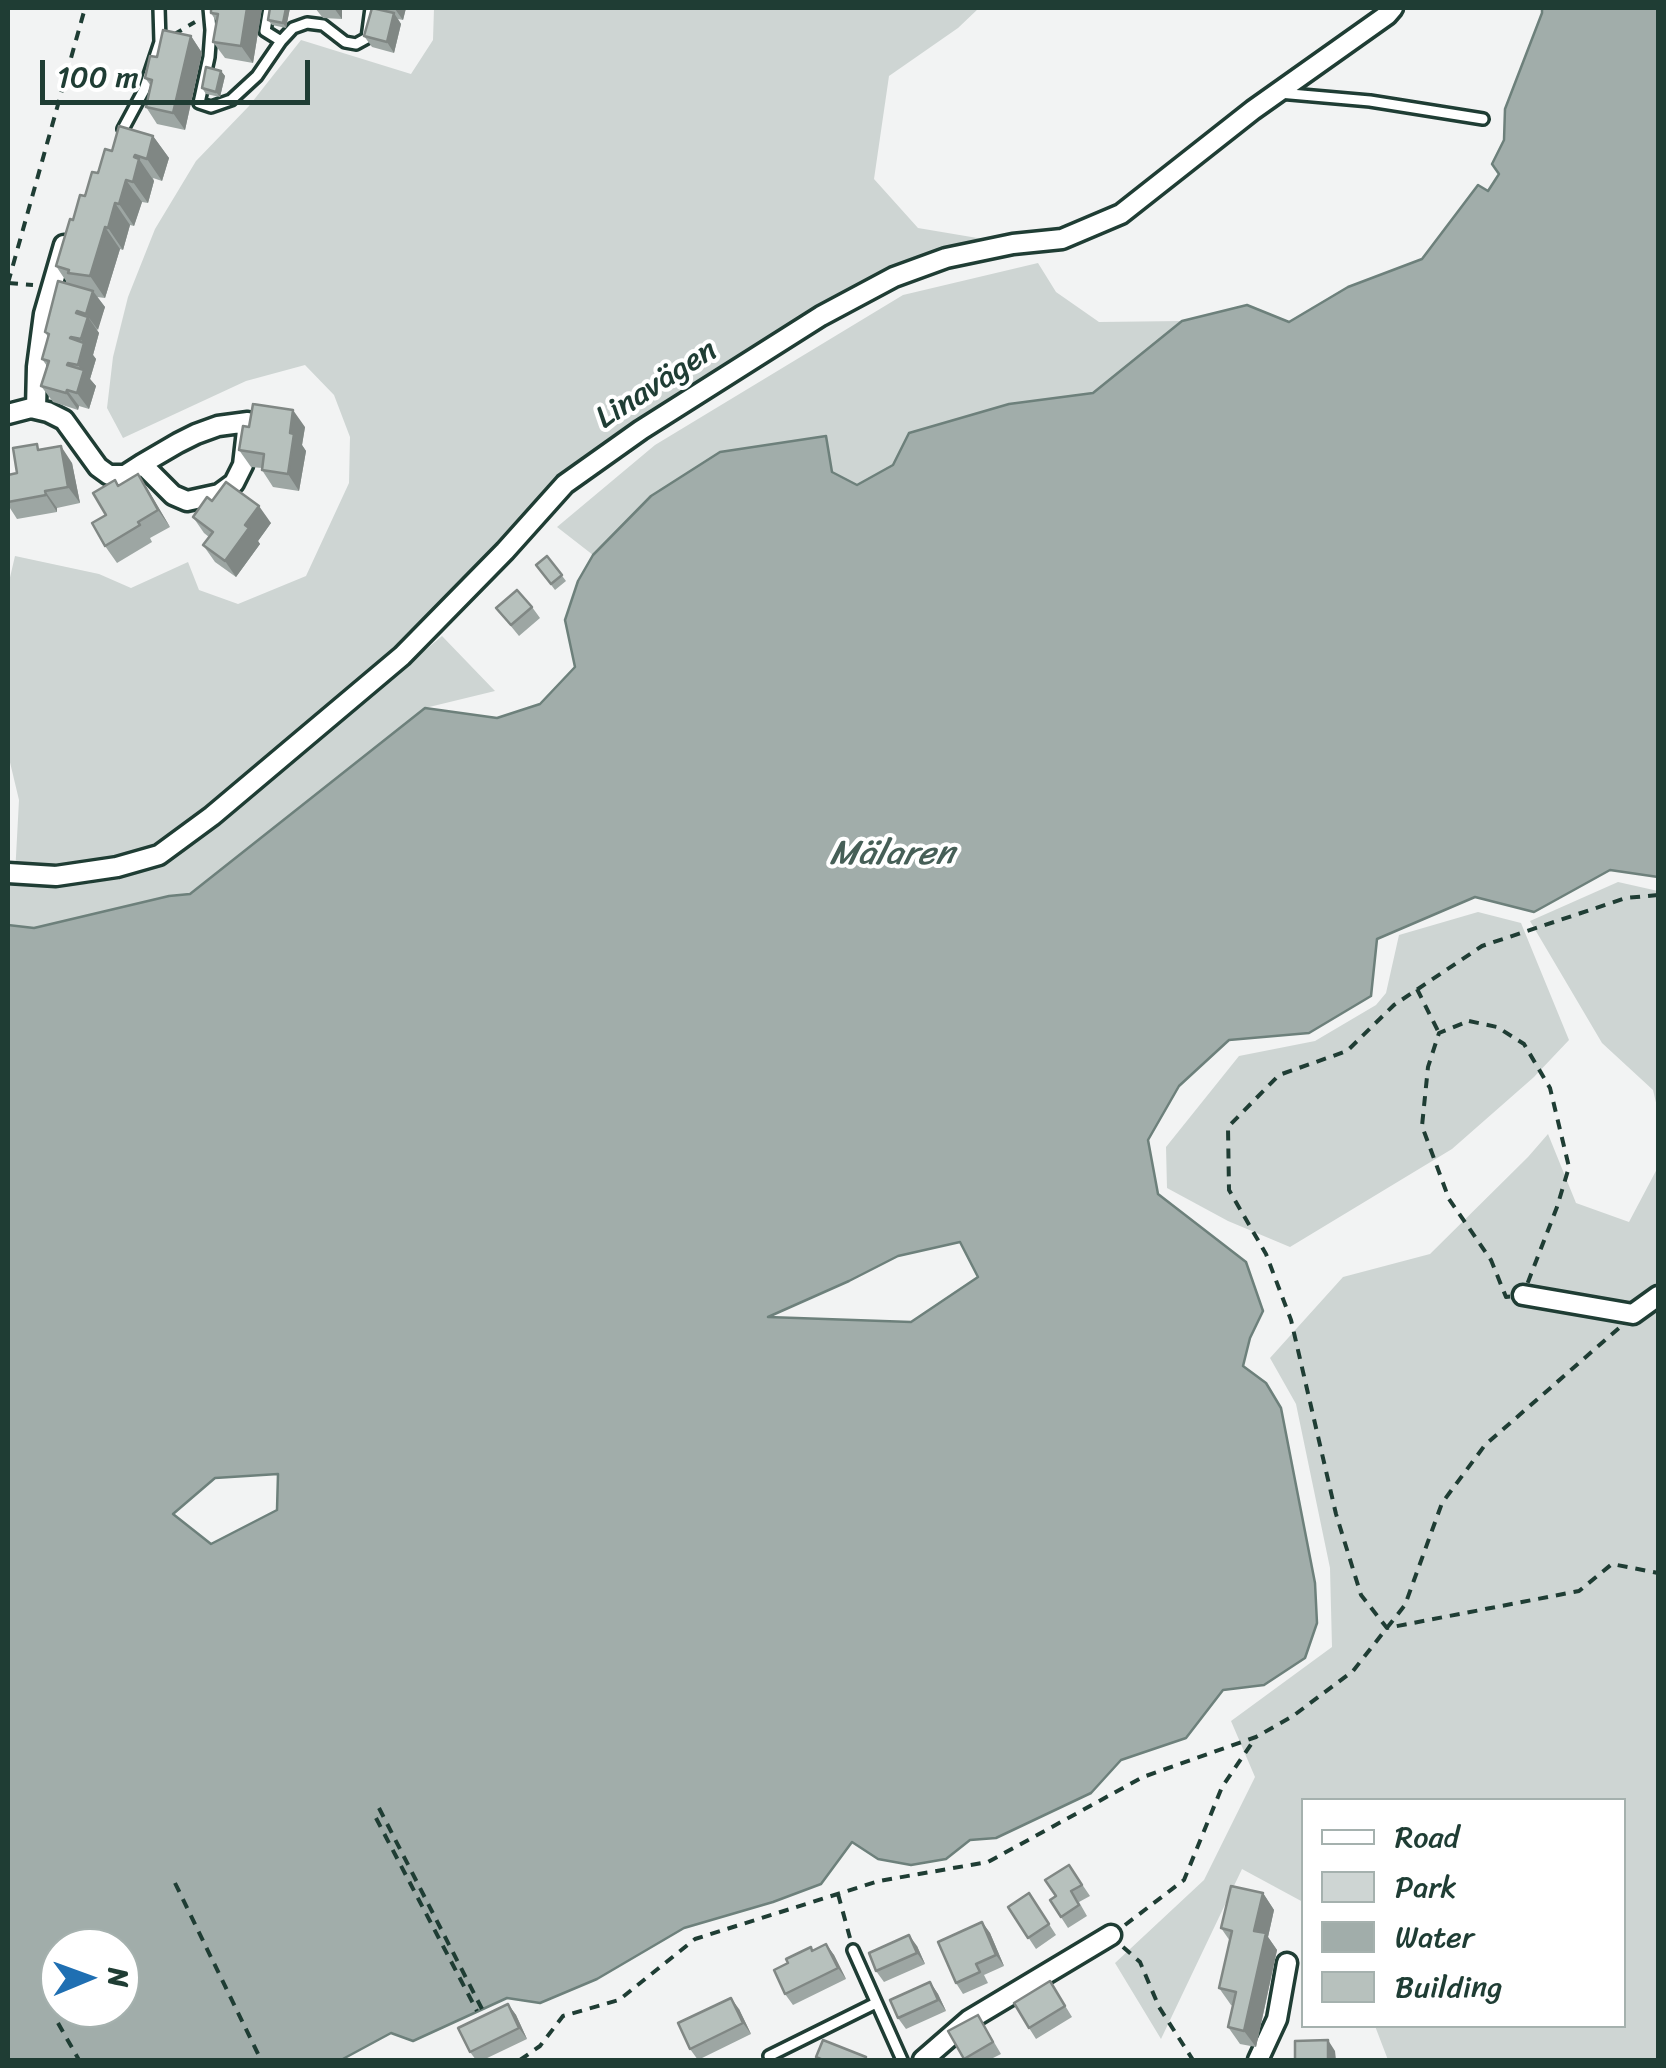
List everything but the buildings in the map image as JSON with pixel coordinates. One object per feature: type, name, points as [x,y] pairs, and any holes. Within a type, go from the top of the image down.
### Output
[{"type":"street","name":"Linavägen","points":[[8,873],[56,876],[159,856],[402,656],[565,484],[641,430],[821,316],[894,278],[946,258],[1013,244],[1062,240],[1122,214],[1276,92],[1393,8]]},
{"type":"street","points":[[36,409],[40,340],[52,283],[70,230]]},
{"type":"street","points":[[8,414],[36,409],[64,420],[98,468],[110,476],[125,475],[142,464],[196,434],[248,422],[243,466],[234,483],[220,494],[187,501],[173,495],[142,464]]},
{"type":"street","points":[[1522,1295],[1633,1314],[1658,1296]]},
{"type":"street","points":[[924,2060],[970,2020],[1111,1935]]},
{"type":"street","points":[[1258,2060],[1277,2019],[1287,1963]]},
{"type":"lane","points":[[119,136],[144,90],[160,42],[159,8]]},
{"type":"lane","points":[[268,8],[265,32],[281,41]]},
{"type":"lane","points":[[319,24],[320,8]]},
{"type":"lane","points":[[208,11],[209,58],[199,103],[212,107],[231,100],[257,76],[293,28],[307,23],[323,25],[345,42],[356,44],[367,38],[371,8]]},
{"type":"lane","points":[[1276,92],[1370,101],[1483,119]]},
{"type":"lane","points":[[853,1950],[902,2060]]},
{"type":"lane","points":[[769,2056],[876,2003]]},
{"type":"path","points":[[52,283],[8,283],[85,8]]},
{"type":"path","points":[[160,42],[208,11]]},
{"type":"path","points":[[1387,1628],[1362,1595],[1341,1530],[1291,1320],[1266,1254],[1229,1190],[1228,1127],[1279,1075],[1347,1051],[1394,1005],[1482,946],[1626,898],[1658,895]]},
{"type":"path","points":[[1417,990],[1438,1033],[1428,1067],[1422,1126],[1449,1199],[1492,1260],[1506,1297],[1522,1295],[1569,1168],[1550,1088],[1524,1044],[1497,1028],[1469,1021],[1438,1033]]},
{"type":"path","points":[[520,2060],[540,2046],[563,2016],[618,2000],[695,1939],[880,1881],[988,1862],[1143,1777],[1256,1737],[1293,1716],[1353,1670],[1406,1605],[1442,1503],[1485,1445],[1633,1314]]},
{"type":"path","points":[[1387,1628],[1579,1591],[1612,1564],[1658,1573]]},
{"type":"path","points":[[1193,2060],[1158,2006],[1140,1962],[1111,1935],[1184,1880],[1222,1787],[1256,1737]]},
{"type":"path","points":[[376,1818],[480,2010],[379,1808]]},
{"type":"path","points":[[174,1883],[261,2060]]},
{"type":"path","points":[[838,1894],[853,1950]]},
{"type":"path","points":[[61,2028],[79,2060]]},
{"type":"green space","points":[[434,8],[979,8],[958,28],[889,76],[874,179],[918,228],[1013,244],[894,277],[565,484],[402,656],[159,855],[15,875],[19,800],[8,754],[8,586],[15,556],[99,574],[131,588],[188,562],[199,590],[238,604],[306,576],[349,483],[350,437],[334,395],[305,365],[246,381],[123,438],[107,408],[113,357],[128,297],[155,229],[196,161],[249,106],[301,40],[411,74],[433,40]]},
{"type":"green space","points":[[1038,263],[1056,292],[1099,322],[1182,321],[1093,393],[1009,404],[857,485],[832,472],[826,437],[651,496],[593,555],[557,527],[655,445],[903,295]]},
{"type":"green space","points":[[442,636],[495,691],[425,708],[190,894],[34,928],[8,925],[8,883],[88,884],[181,852]]},
{"type":"green space","points":[[1618,882],[1658,891],[1658,1111],[1653,1090],[1602,1043],[1530,921]]},
{"type":"green space","points":[[1478,912],[1521,923],[1569,1040],[1534,1077],[1452,1149],[1290,1247],[1228,1221],[1167,1188],[1166,1147],[1239,1056],[1315,1041],[1376,1005],[1386,993],[1399,935]]},
{"type":"green space","points":[[1548,1134],[1576,1203],[1629,1222],[1658,1167],[1658,2060],[1388,2060],[1376,2028],[1626,2028],[1626,1798],[1301,1798],[1301,1901],[1242,1869],[1161,2039],[1115,1963],[1204,1880],[1255,1777],[1231,1721],[1332,1647],[1330,1568],[1296,1404],[1270,1358],[1343,1277],[1430,1254]]},
{"type":"water","name":"Mälaren","points":[[1542,8],[1658,8],[1658,877],[1610,870],[1534,912],[1475,897],[1377,939],[1371,996],[1309,1033],[1229,1040],[1179,1086],[1148,1140],[1158,1194],[1246,1262],[1263,1311],[1243,1366],[1266,1383],[1281,1408],[1315,1583],[1317,1623],[1305,1658],[1264,1685],[1223,1690],[1186,1738],[1121,1760],[1091,1793],[996,1838],[970,1840],[946,1859],[911,1865],[878,1859],[852,1842],[821,1884],[684,1928],[597,1979],[540,2003],[507,1998],[413,2041],[391,2033],[341,2060],[8,2060],[8,925],[34,928],[190,894],[425,708],[497,718],[540,704],[575,667],[565,620],[578,581],[593,555],[651,496],[720,452],[826,436],[832,472],[857,485],[893,465],[909,433],[1009,404],[1093,393],[1182,321],[1247,305],[1289,322],[1348,287],[1422,259],[1478,185],[1488,191],[1499,174],[1492,164],[1504,140],[1505,109]],"holes":[[[960,1242],[978,1277],[911,1322],[768,1317],[898,1256]],[[278,1474],[277,1510],[211,1544],[173,1514],[215,1478]]]}]
